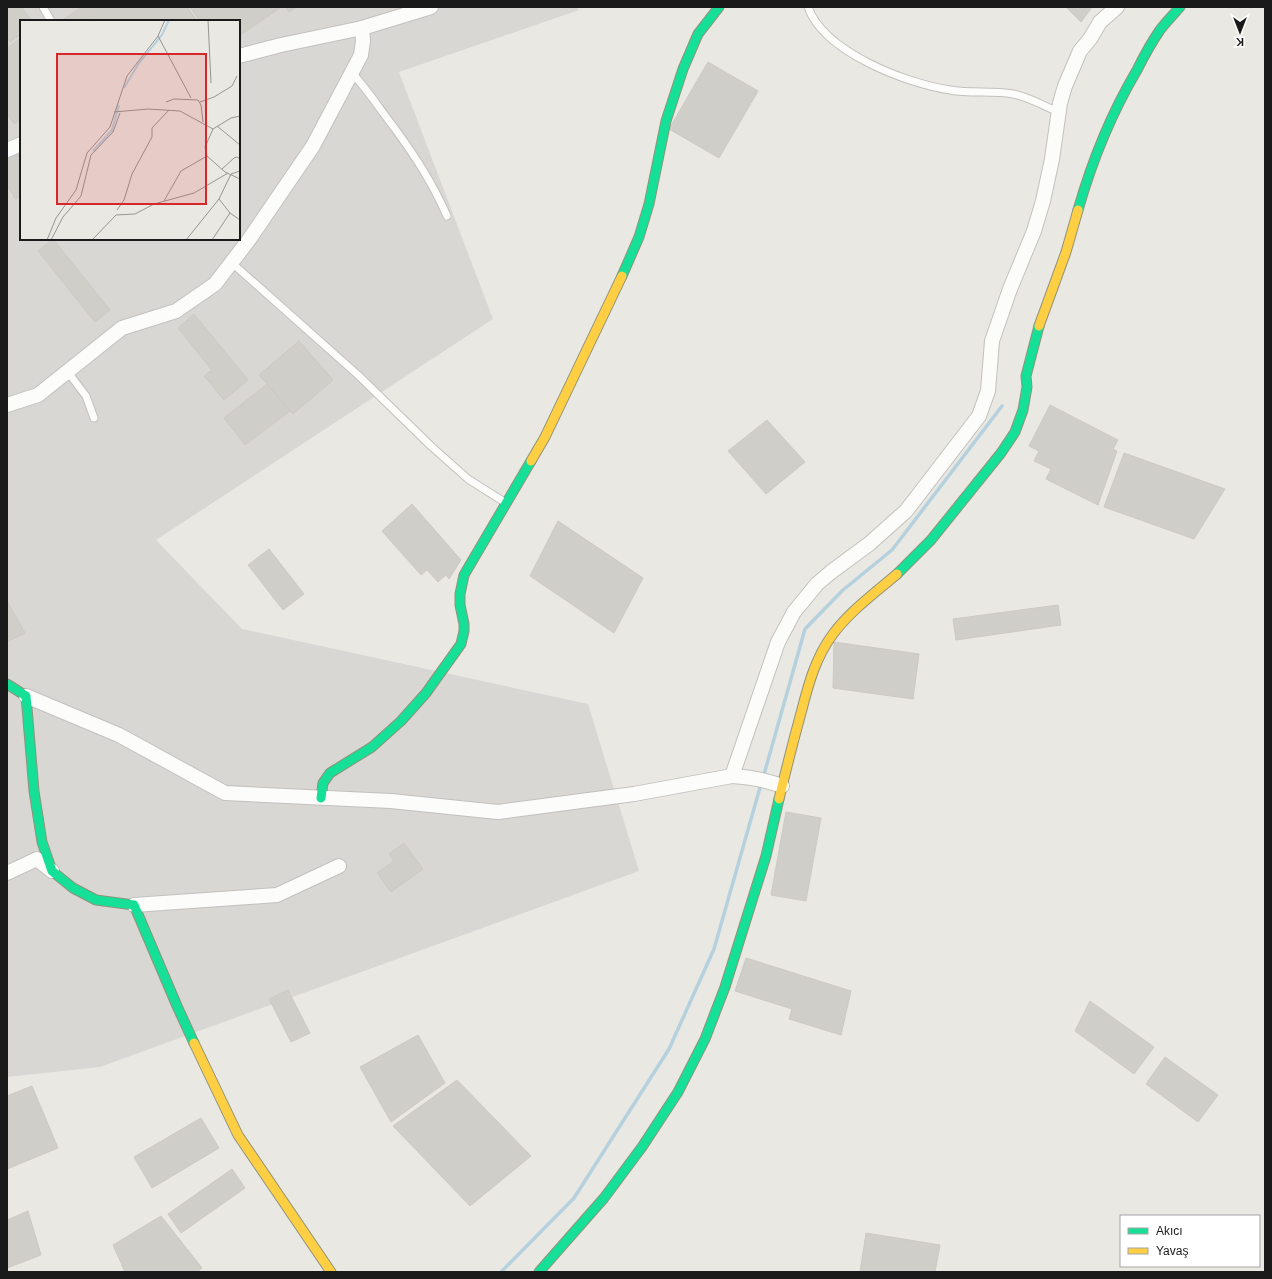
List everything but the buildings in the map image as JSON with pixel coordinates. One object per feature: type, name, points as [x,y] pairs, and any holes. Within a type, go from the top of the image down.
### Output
[{"type":"street","points":[[240,56],[281,45],[362,28],[431,7]]},
{"type":"street","points":[[321,798],[323,783],[330,773],[372,747],[401,722],[426,692],[461,644],[464,624],[460,605],[460,594],[464,575],[545,437],[637,243],[649,204],[666,121],[683,69],[698,34],[719,7]]},
{"type":"street","points":[[738,777],[778,642],[794,612],[817,584],[869,544],[906,511],[979,416],[988,391],[992,341],[1010,290],[1026,253],[1043,201],[1052,159],[1058,112],[1065,86],[1080,51],[1100,22],[1116,7]]},
{"type":"street","points":[[539,1272],[604,1198],[660,1120],[693,1064],[716,1013],[729,974],[766,856],[777,784],[813,670],[825,646],[833,634],[851,614],[898,573],[931,540],[1001,453],[1015,432],[1024,410],[1027,387],[1026,376],[1036,334],[1066,252],[1085,186],[1101,142],[1120,99],[1152,44],[1161,29],[1180,7]]},
{"type":"street","points":[[7,405],[38,395],[122,328],[176,311],[197,298],[215,284],[248,241],[312,146],[361,55],[363,41],[362,28]]},
{"type":"street","points":[[7,150],[20,144]]},
{"type":"street","points":[[7,684],[26,696],[119,735],[225,793],[391,801],[498,812],[634,794],[738,777],[777,784]]},
{"type":"street","points":[[26,696],[34,791],[42,842],[52,871]]},
{"type":"street","points":[[7,873],[37,859],[73,888],[96,900],[134,905],[277,895],[339,866]]},
{"type":"street","points":[[134,905],[177,1006],[238,1135],[331,1272]]},
{"type":"lane","points":[[44,7],[50,20]]},
{"type":"lane","points":[[808,7],[818,26],[833,41],[859,57],[896,75],[916,82],[949,90],[1013,94],[1034,101],[1058,112]]},
{"type":"lane","points":[[352,73],[364,85],[418,159],[448,216]]},
{"type":"lane","points":[[232,263],[358,375],[431,446],[468,479],[506,503]]},
{"type":"lane","points":[[68,371],[86,396],[94,418]]},
{"type":"shaded area","points":[[7,7],[577,7],[579,10],[399,72],[493,319],[156,540],[242,629],[588,704],[639,871],[100,1067],[7,1077]]},
{"type":"waterway","points":[[763,778],[805,629],[843,590],[892,550],[1002,406]]},
{"type":"waterway","points":[[501,1272],[574,1198],[669,1049],[714,949],[761,784]]},
{"type":"traffic: fast","points":[[622,276],[639,237],[649,204],[666,121],[683,69],[698,34],[719,7]]},
{"type":"traffic: fast","points":[[1078,210],[1089,174],[1103,138],[1119,104],[1162,27],[1180,7]]},
{"type":"traffic: fast","points":[[897,574],[931,540],[1001,453],[1015,432],[1023,410],[1027,387],[1026,376],[1039,326]]},
{"type":"traffic: fast","points":[[321,798],[323,783],[330,773],[372,747],[401,721],[426,693],[461,644],[464,624],[460,605],[460,594],[464,575],[531,461]]},
{"type":"traffic: fast","points":[[7,684],[26,696],[34,791],[42,842],[52,871],[73,888],[96,900],[134,905],[194,1043]]},
{"type":"traffic: fast","points":[[539,1272],[604,1198],[642,1147],[678,1092],[705,1039],[725,987],[766,856],[779,799]]},
{"type":"traffic: slow","points":[[1039,326],[1066,252],[1078,210]]},
{"type":"traffic: slow","points":[[531,461],[545,437],[622,276]]},
{"type":"traffic: slow","points":[[779,799],[806,693],[821,653],[833,634],[847,618],[863,602],[897,574]]},
{"type":"traffic: slow","points":[[194,1043],[238,1135],[331,1272]]}]
